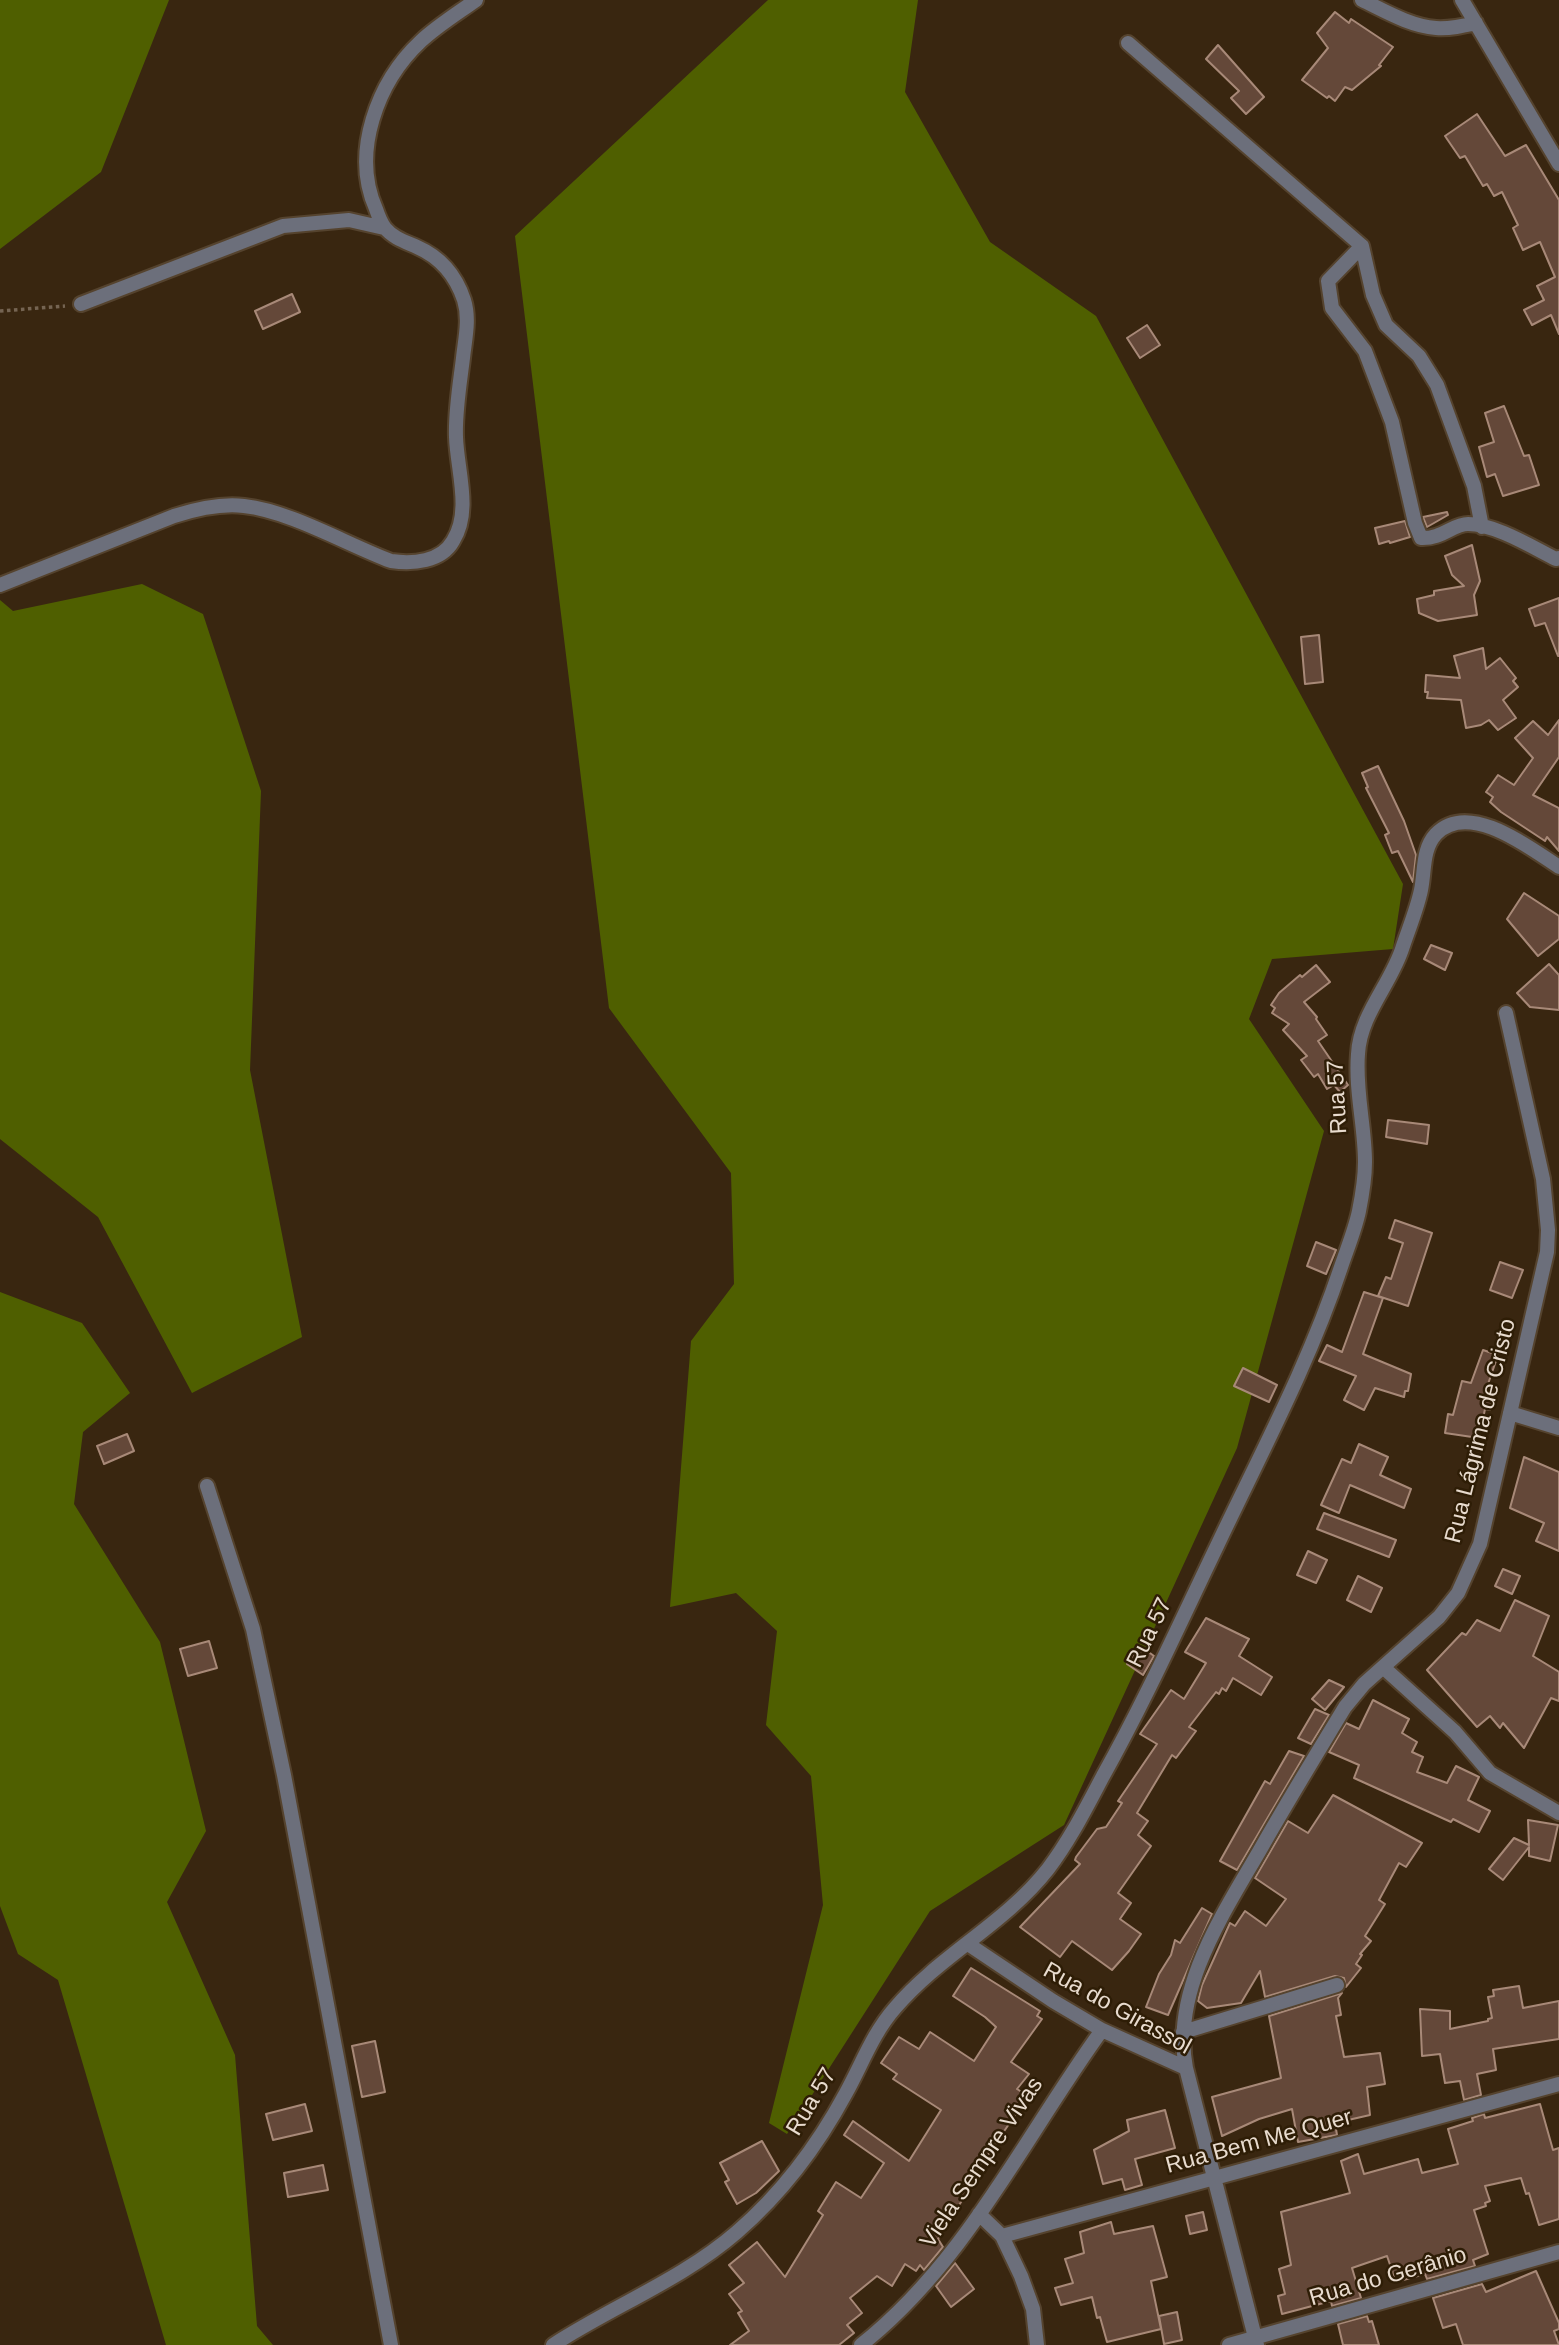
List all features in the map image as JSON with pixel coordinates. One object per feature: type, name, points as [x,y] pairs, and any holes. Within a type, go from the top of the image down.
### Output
[{"type":"street","points":[[384,228],[367,183],[365,159],[368,135],[380,99],[398,69],[421,41],[476,0]]},
{"type":"street","points":[[1362,0],[1392,15],[1424,26],[1447,28],[1476,23]]},
{"type":"street","points":[[1462,0],[1559,164]]},
{"type":"street","points":[[1128,43],[1362,246],[1373,295],[1386,325],[1419,356],[1437,385],[1474,486],[1482,527]]},
{"type":"street","points":[[0,586],[198,508],[241,505],[273,511],[391,561],[409,563],[426,561],[444,551],[453,541],[463,514],[456,435],[467,327],[465,303],[456,278],[425,250],[396,238],[384,228],[349,220],[284,226],[81,304]]},
{"type":"street","points":[[1362,246],[1328,281],[1332,308],[1365,351],[1392,422],[1415,523],[1422,538],[1435,538],[1467,524],[1507,533],[1556,559],[1559,558]]},
{"type":"street","name":"Rua 57","points":[[553,2345],[699,2260],[738,2232],[769,2201],[810,2151],[850,2087],[861,2060],[894,2008],[1037,1881],[1071,1836],[1129,1730],[1319,1333],[1359,1213],[1365,1162],[1358,1097],[1357,1050],[1364,1025],[1401,954],[1421,890],[1425,856],[1433,837],[1447,825],[1464,821],[1485,825],[1520,842],[1559,867]]},
{"type":"street","name":"Rua Lágrima de Cristo","points":[[1186,2068],[1182,2050],[1188,2003],[1198,1970],[1221,1917],[1345,1707],[1364,1684],[1438,1617],[1458,1592],[1480,1544],[1547,1252],[1552,1199],[1506,1013]]},
{"type":"street","points":[[1510,1413],[1559,1428]]},
{"type":"street","points":[[207,1486],[253,1629],[282,1761],[391,2345]]},
{"type":"street","points":[[1384,1668],[1455,1732],[1490,1773],[1559,1813]]},
{"type":"street","name":"Rua do Girassol","points":[[968,1944],[1052,2001],[1102,2029],[1186,2068],[1256,2341]]},
{"type":"street","points":[[1184,2032],[1337,1985]]},
{"type":"street","name":"Viela Sempre Vivas","points":[[861,2345],[882,2329],[919,2291],[979,2214],[1102,2029]]},
{"type":"street","name":"Rua Bem Me Quer","points":[[1002,2236],[1559,2084]]},
{"type":"street","points":[[979,2214],[1002,2236],[1021,2276],[1034,2309],[1037,2345]]},
{"type":"street","name":"Rua do Gerânio","points":[[1229,2345],[1256,2341],[1559,2252]]},
{"type":"path","points":[[0,311],[81,304]]},
{"type":"green space","points":[[0,0],[169,0],[101,172],[0,249]]},
{"type":"green space","points":[[768,0],[918,0],[905,92],[990,242],[1096,316],[1403,884],[1393,949],[1272,959],[1249,1019],[1324,1131],[1237,1448],[1064,1825],[930,1911],[787,2134],[769,2123],[823,1905],[811,1776],[766,1725],[777,1631],[736,1593],[670,1607],[691,1341],[734,1284],[731,1173],[609,1008],[515,236]]},
{"type":"green space","points":[[142,584],[203,614],[261,791],[250,1070],[302,1337],[192,1393],[98,1217],[0,1139],[0,600],[13,611]]},
{"type":"green space","points":[[0,1292],[82,1323],[130,1393],[83,1432],[74,1504],[160,1642],[206,1831],[167,1902],[235,2055],[257,2326],[273,2345],[166,2345],[58,1980],[18,1954],[0,1906]]},
{"type":"building","points":[[1335,12],[1349,23],[1351,19],[1393,47],[1379,65],[1381,66],[1352,90],[1345,87],[1335,101],[1302,80],[1328,48],[1317,33]]},
{"type":"building","points":[[1218,45],[1264,97],[1246,114],[1231,98],[1239,91],[1206,59]]},
{"type":"building","points":[[1477,114],[1505,156],[1526,145],[1559,200],[1559,334],[1551,315],[1532,325],[1524,310],[1544,300],[1537,286],[1555,277],[1540,242],[1523,250],[1513,228],[1518,225],[1502,192],[1494,196],[1487,184],[1483,186],[1465,156],[1460,158],[1445,136]]},
{"type":"building","points":[[292,294],[300,312],[263,329],[255,311]]},
{"type":"building","points":[[1147,325],[1160,345],[1140,358],[1127,338]]},
{"type":"building","points":[[1504,406],[1524,456],[1529,455],[1539,485],[1503,496],[1495,474],[1487,477],[1479,447],[1494,442],[1485,413]]},
{"type":"building","points":[[1447,512],[1448,515],[1427,527],[1423,517]]},
{"type":"building","points":[[1405,521],[1410,537],[1379,544],[1375,528]]},
{"type":"building","points":[[1472,545],[1480,581],[1474,595],[1477,615],[1438,621],[1419,613],[1417,599],[1434,595],[1434,591],[1464,586],[1452,575],[1445,556]]},
{"type":"building","points":[[1559,598],[1558,656],[1545,623],[1535,626],[1529,609]]},
{"type":"building","points":[[1319,635],[1323,682],[1305,684],[1301,637]]},
{"type":"building","points":[[1483,648],[1486,669],[1500,658],[1516,678],[1513,681],[1518,687],[1503,700],[1516,718],[1498,730],[1489,720],[1466,728],[1461,700],[1427,698],[1428,692],[1425,692],[1426,675],[1460,678],[1454,656]]},
{"type":"building","points":[[1559,720],[1559,757],[1533,795],[1559,808],[1559,851],[1547,837],[1545,841],[1501,812],[1490,802],[1493,797],[1486,792],[1498,775],[1514,785],[1533,758],[1515,738],[1533,721],[1548,735]]},
{"type":"building","points":[[1378,766],[1404,821],[1416,855],[1413,882],[1398,851],[1392,853],[1385,835],[1389,833],[1366,788],[1368,787],[1362,773]]},
{"type":"building","points":[[1524,893],[1559,916],[1559,939],[1538,956],[1507,919]]},
{"type":"building","points":[[1431,945],[1452,953],[1445,970],[1424,959]]},
{"type":"building","points":[[1549,964],[1559,975],[1559,1010],[1530,1007],[1517,993]]},
{"type":"building","points":[[1316,965],[1330,982],[1304,1002],[1327,1035],[1318,1041],[1348,1085],[1340,1092],[1334,1085],[1327,1089],[1318,1074],[1314,1077],[1301,1060],[1307,1056],[1283,1030],[1289,1024],[1272,1013],[1275,1008],[1271,1005],[1279,993]]},
{"type":"building","points":[[1388,1120],[1429,1125],[1427,1144],[1386,1137]]},
{"type":"building","points":[[1395,1220],[1432,1233],[1408,1306],[1378,1296],[1386,1277],[1391,1279],[1403,1243],[1389,1238]]},
{"type":"building","points":[[1316,1242],[1336,1250],[1326,1274],[1307,1266]]},
{"type":"building","points":[[1500,1262],[1523,1270],[1512,1298],[1490,1290]]},
{"type":"building","points":[[1364,1292],[1383,1298],[1363,1354],[1411,1374],[1404,1397],[1375,1388],[1364,1410],[1344,1400],[1356,1376],[1319,1361],[1327,1345],[1342,1352]]},
{"type":"building","points":[[1483,1350],[1498,1355],[1487,1387],[1494,1389],[1490,1410],[1485,1409],[1479,1438],[1445,1433],[1448,1414],[1453,1415],[1462,1381],[1471,1383]]},
{"type":"building","points":[[1243,1368],[1277,1385],[1269,1402],[1234,1386]]},
{"type":"building","points":[[127,1434],[134,1451],[104,1464],[97,1446]]},
{"type":"building","points":[[1359,1444],[1388,1457],[1380,1475],[1411,1489],[1404,1508],[1350,1485],[1339,1513],[1321,1505],[1342,1459],[1351,1463]]},
{"type":"building","points":[[1524,1457],[1559,1472],[1559,1551],[1536,1541],[1544,1523],[1510,1508]]},
{"type":"building","points":[[1324,1513],[1396,1540],[1389,1557],[1317,1529]]},
{"type":"building","points":[[1308,1551],[1327,1560],[1316,1583],[1297,1575]]},
{"type":"building","points":[[1503,1569],[1520,1576],[1512,1594],[1495,1586]]},
{"type":"building","points":[[1358,1576],[1382,1588],[1371,1612],[1347,1600]]},
{"type":"building","points":[[1515,1600],[1549,1616],[1533,1656],[1559,1672],[1559,1701],[1551,1698],[1524,1748],[1503,1723],[1500,1728],[1490,1716],[1477,1727],[1427,1670],[1462,1633],[1466,1635],[1477,1620],[1500,1631]]},
{"type":"building","points":[[1206,1618],[1249,1639],[1239,1656],[1272,1677],[1261,1695],[1233,1678],[1226,1691],[1222,1688],[1219,1694],[1216,1692],[1189,1727],[1196,1731],[1176,1758],[1172,1755],[1137,1813],[1148,1821],[1138,1835],[1151,1846],[1118,1893],[1131,1903],[1120,1919],[1141,1934],[1129,1951],[1112,1970],[1072,1941],[1060,1957],[1020,1927],[1080,1864],[1075,1860],[1076,1857],[1097,1829],[1106,1827],[1122,1803],[1118,1801],[1157,1744],[1140,1734],[1171,1690],[1184,1699],[1206,1663],[1185,1652]]},
{"type":"building","points":[[209,1641],[217,1668],[188,1676],[180,1649]]},
{"type":"building","points":[[1139,1645],[1154,1656],[1143,1675],[1127,1664]]},
{"type":"building","points":[[1329,1680],[1344,1687],[1325,1710],[1312,1699]]},
{"type":"building","points":[[1373,1700],[1409,1719],[1402,1733],[1417,1742],[1412,1752],[1423,1757],[1417,1772],[1447,1783],[1456,1766],[1479,1777],[1468,1800],[1490,1811],[1479,1832],[1354,1778],[1359,1765],[1329,1752],[1346,1723],[1359,1729]]},
{"type":"building","points":[[1315,1709],[1329,1715],[1311,1744],[1298,1738]]},
{"type":"building","points":[[1289,1751],[1304,1756],[1237,1870],[1220,1861],[1265,1781],[1270,1784]]},
{"type":"building","points":[[1333,1795],[1422,1843],[1406,1867],[1399,1863],[1379,1900],[1385,1904],[1365,1936],[1371,1941],[1360,1954],[1362,1955],[1356,1964],[1361,1968],[1346,1987],[1344,1978],[1335,1976],[1265,1997],[1260,1971],[1241,2003],[1207,2008],[1198,2001],[1202,1985],[1230,1923],[1235,1926],[1245,1911],[1266,1926],[1286,1899],[1255,1878],[1288,1821],[1308,1833]]},
{"type":"building","points":[[1528,1820],[1558,1825],[1550,1861],[1529,1856],[1529,1847],[1503,1880],[1489,1869],[1514,1838],[1529,1845]]},
{"type":"building","points":[[1202,1908],[1212,1914],[1168,2015],[1146,2007],[1159,1974],[1171,1955],[1175,1940],[1180,1943]]},
{"type":"building","points":[[971,1968],[1040,2011],[1037,2016],[1042,2019],[1011,2062],[1029,2074],[1017,2089],[1028,2096],[973,2177],[976,2178],[938,2239],[943,2247],[924,2270],[920,2265],[916,2271],[905,2264],[892,2286],[877,2276],[850,2298],[862,2313],[847,2325],[854,2333],[839,2345],[730,2345],[749,2331],[738,2313],[742,2311],[729,2294],[744,2283],[729,2265],[757,2242],[785,2277],[823,2215],[818,2211],[836,2182],[861,2198],[884,2163],[844,2135],[853,2121],[909,2161],[941,2110],[893,2079],[897,2074],[881,2063],[899,2037],[919,2049],[930,2032],[974,2061],[996,2027],[953,1996]]},
{"type":"building","points":[[1519,1986],[1523,2008],[1559,2001],[1559,2039],[1493,2049],[1496,2070],[1477,2074],[1481,2095],[1464,2100],[1460,2081],[1445,2083],[1440,2054],[1422,2056],[1420,2009],[1450,2011],[1450,2029],[1488,2021],[1492,2018],[1488,1997],[1494,1996],[1493,1990]]},
{"type":"building","points":[[1342,1993],[1338,1998],[1341,2015],[1336,2016],[1344,2057],[1380,2053],[1385,2084],[1367,2087],[1370,2115],[1335,2123],[1337,2135],[1298,2142],[1292,2109],[1259,2119],[1222,2136],[1212,2097],[1281,2078],[1269,2016]]},
{"type":"building","points":[[375,2041],[385,2092],[362,2097],[352,2046]]},
{"type":"building","points":[[305,2104],[312,2131],[273,2140],[266,2114]]},
{"type":"building","points":[[1540,2104],[1553,2150],[1559,2148],[1559,2219],[1539,2225],[1529,2193],[1526,2194],[1521,2178],[1485,2186],[1490,2201],[1485,2203],[1486,2206],[1474,2210],[1488,2254],[1473,2260],[1475,2266],[1427,2279],[1425,2274],[1396,2282],[1387,2256],[1352,2268],[1361,2298],[1332,2306],[1331,2301],[1282,2314],[1278,2296],[1285,2294],[1279,2269],[1291,2265],[1281,2212],[1350,2193],[1341,2161],[1358,2154],[1364,2174],[1418,2159],[1422,2173],[1458,2164],[1448,2129],[1473,2121],[1472,2118],[1484,2114],[1485,2118]]},
{"type":"building","points":[[1165,2110],[1175,2148],[1135,2159],[1142,2185],[1125,2190],[1122,2179],[1103,2184],[1094,2150],[1129,2131],[1127,2120]]},
{"type":"building","points":[[762,2141],[779,2171],[756,2193],[737,2204],[725,2182],[729,2180],[720,2163]]},
{"type":"building","points":[[323,2165],[328,2190],[288,2197],[284,2173]]},
{"type":"building","points":[[1203,2212],[1207,2230],[1190,2234],[1186,2216]]},
{"type":"building","points":[[1111,2222],[1114,2234],[1153,2226],[1167,2277],[1151,2281],[1161,2329],[1107,2342],[1092,2297],[1061,2305],[1055,2288],[1073,2283],[1065,2259],[1084,2253],[1080,2232]]},
{"type":"building","points":[[955,2263],[974,2289],[951,2307],[936,2286]]},
{"type":"building","points":[[1536,2271],[1559,2323],[1559,2329],[1554,2331],[1559,2345],[1463,2345],[1456,2324],[1443,2328],[1433,2298],[1482,2284],[1486,2292]]},
{"type":"building","points":[[1177,2312],[1182,2340],[1164,2344],[1159,2316]]},
{"type":"building","points":[[1367,2316],[1369,2322],[1372,2321],[1379,2345],[1343,2345],[1338,2324]]}]
